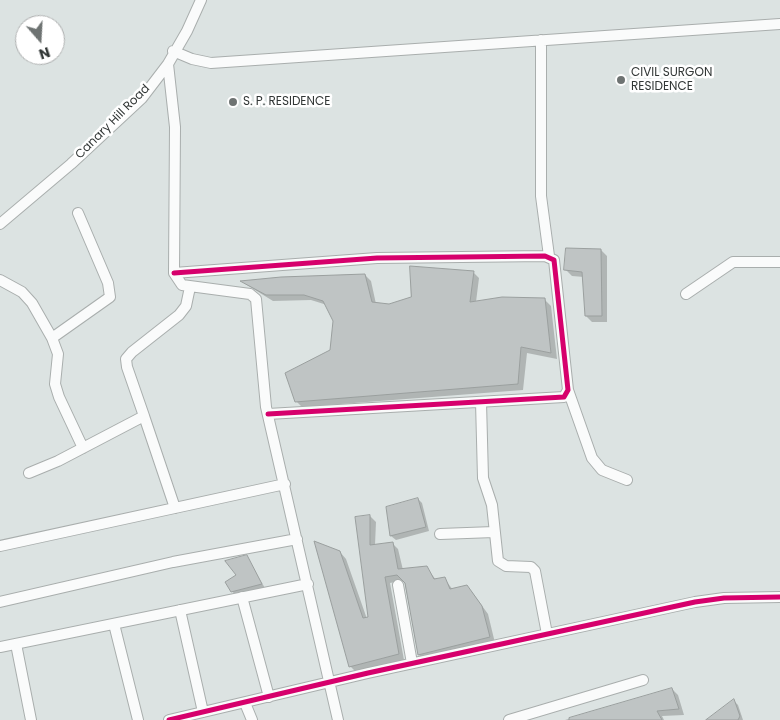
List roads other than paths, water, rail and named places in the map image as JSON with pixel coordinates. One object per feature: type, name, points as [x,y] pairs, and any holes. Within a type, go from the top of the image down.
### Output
[{"type":"street","name":"Canary Hill Road","points":[[0,224],[71,164],[142,98],[168,64],[187,32],[201,0]]},
{"type":"street","points":[[174,51],[192,59],[211,63],[780,24]]},
{"type":"street","points":[[541,40],[541,196],[549,256],[556,266],[568,390],[592,458],[602,470],[627,480]]},
{"type":"street","points":[[168,64],[175,127],[174,273],[182,285],[255,296],[262,376],[268,414],[338,720]]},
{"type":"street","points":[[52,338],[110,297],[108,283],[78,213]]},
{"type":"street","points":[[174,273],[377,258],[549,256]]},
{"type":"street","points":[[686,294],[733,262],[780,262]]},
{"type":"street","points":[[0,280],[22,292],[32,303],[52,338],[58,354],[55,384],[59,398],[82,448]]},
{"type":"street","points":[[175,508],[127,367],[126,359],[132,352],[180,315],[186,306],[190,286]]},
{"type":"street","points":[[268,414],[561,398],[566,395],[568,390]]},
{"type":"street","points":[[482,402],[483,472],[492,505],[497,556],[501,564],[531,567],[535,571],[547,634]]},
{"type":"street","points":[[29,472],[82,448],[144,416]]},
{"type":"street","points":[[0,546],[285,484]]},
{"type":"street","points":[[440,534],[494,532]]},
{"type":"street","points":[[0,602],[173,562],[297,539]]},
{"type":"street","points":[[0,648],[308,584]]},
{"type":"street","points":[[398,585],[412,663]]},
{"type":"street","points":[[242,597],[269,697]]},
{"type":"street","points":[[169,720],[412,663],[695,602],[724,598],[780,597]]},
{"type":"street","points":[[180,610],[203,712]]},
{"type":"street","points":[[114,624],[138,720]]},
{"type":"street","points":[[16,644],[32,720]]},
{"type":"street","points":[[509,720],[643,680]]},
{"type":"street","points":[[245,703],[252,720]]},
{"type":"place","name":"CIVIL SURGON RESIDENCE","points":[[621,80]]},
{"type":"place","name":"S. P. RESIDENCE","points":[[233,102]]}]
